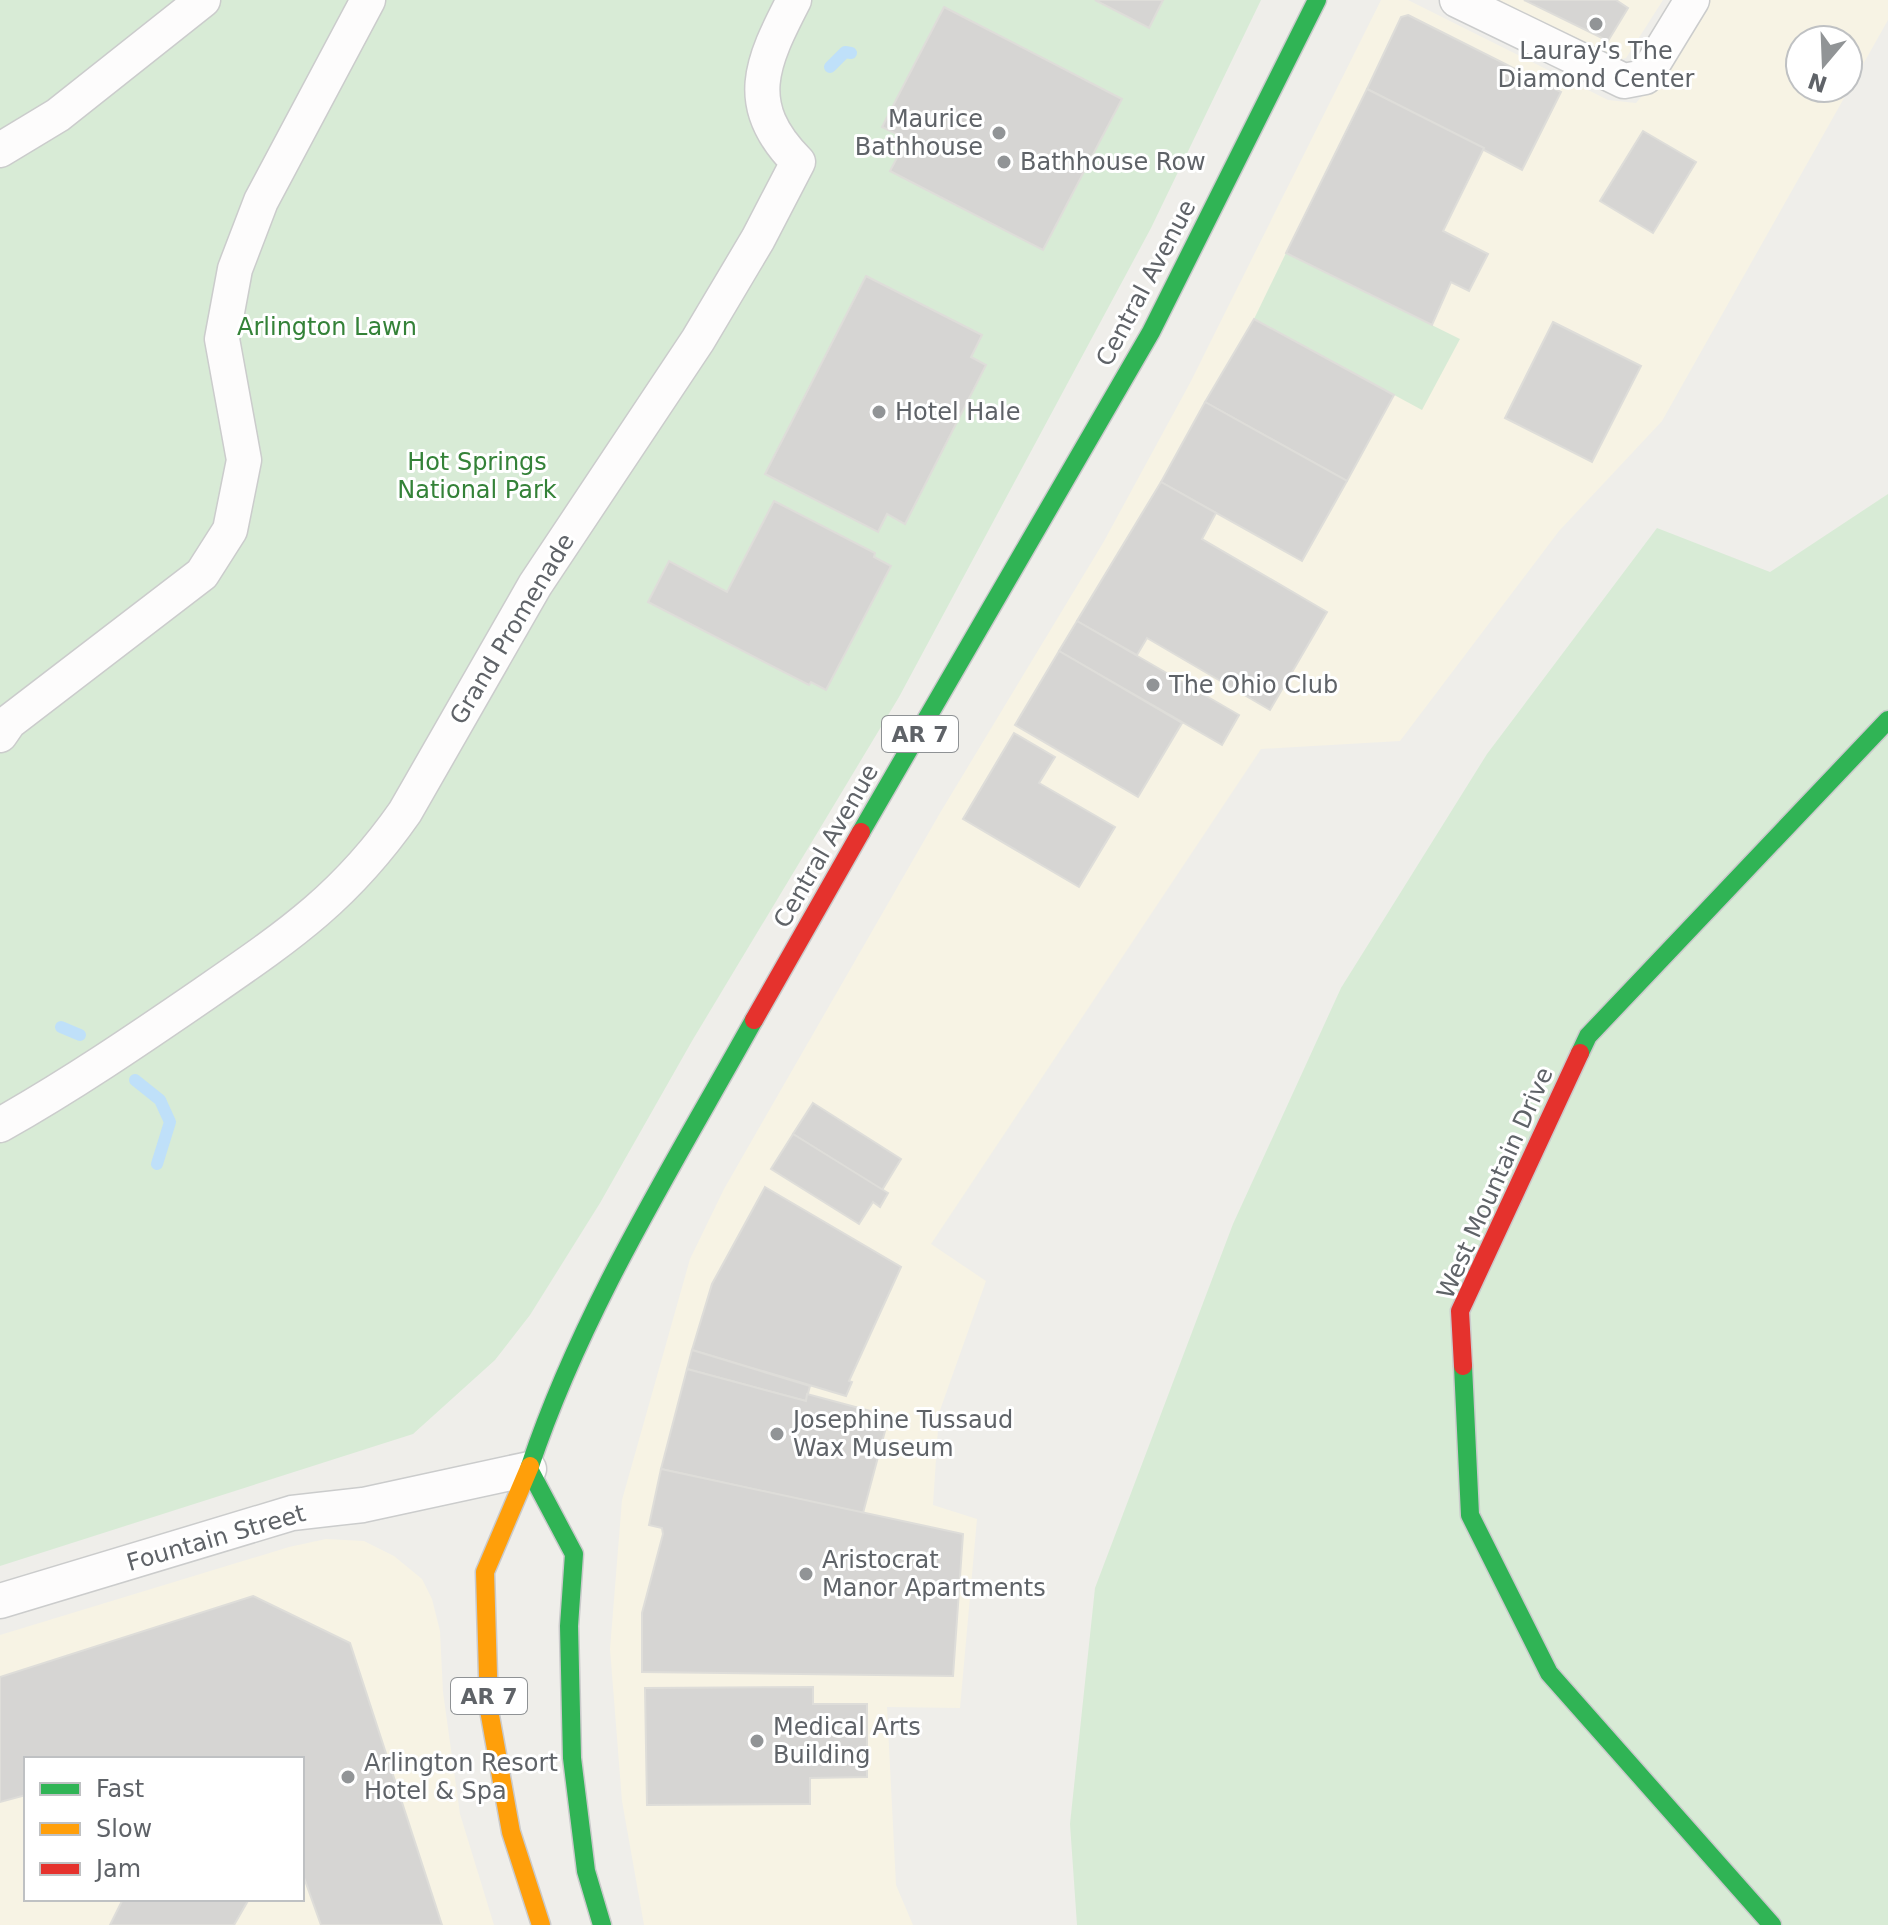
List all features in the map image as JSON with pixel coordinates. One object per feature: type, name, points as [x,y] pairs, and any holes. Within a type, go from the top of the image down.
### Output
[{"type":"main road","name":"Central Avenue","points":[[541,1925],[511,1832],[489,1710],[485,1572],[529,1469],[550,1406],[633,1237],[803,932],[1151,332],[1317,0]]},
{"type":"main road","name":"West Mountain Drive","points":[[1772,1925],[1549,1673],[1470,1515],[1460,1311],[1588,1036],[1888,720]]},
{"type":"main road","points":[[529,1469],[574,1554],[569,1626],[572,1758],[586,1871],[602,1925]]},
{"type":"street","points":[[0,150],[58,115],[203,0]]},
{"type":"street","points":[[0,735],[9,722],[202,574],[230,530],[244,460],[222,339],[235,269],[261,201],[368,0]]},
{"type":"street","name":"Grand Promenade","points":[[0,1125],[74,1083],[283,939],[354,880],[382,845],[405,812],[535,585],[698,340],[758,239],[798,162],[771,130],[762,96],[766,57],[794,0]]},
{"type":"street","points":[[1457,0],[1624,81],[1645,77],[1692,0]]},
{"type":"street","name":"Fountain Street","points":[[0,1601],[292,1513],[363,1505],[529,1469]]},
{"type":"shaded area","points":[[1381,0],[1408,0],[1608,100],[1636,103],[1654,82],[1706,0],[1888,0],[1888,20],[1864,63],[1864,24],[1784,24],[1784,104],[1841,104],[1662,421],[1559,531],[1400,741],[1261,749],[931,1244],[986,1281],[939,1413],[933,1505],[977,1519],[960,1708],[887,1707],[896,1885],[913,1925],[644,1925],[622,1801],[610,1649],[622,1500],[690,1259],[724,1189],[940,813],[1103,543],[1190,383]]},
{"type":"shaded area","points":[[1497,0],[1663,0],[1626,58],[1618,60]]},
{"type":"shaded area","points":[[326,1539],[364,1541],[394,1556],[422,1579],[432,1599],[440,1631],[443,1692],[460,1814],[494,1925],[0,1925],[0,1635],[289,1547]]},
{"type":"green space","name":"Hot Springs National Park","points":[[0,0],[1261,0],[1151,228],[899,697],[692,1041],[600,1203],[530,1315],[495,1360],[413,1434],[0,1566]]},
{"type":"green space","points":[[1286,253],[1460,339],[1422,410],[1254,319]]},
{"type":"green space","points":[[1888,494],[1888,1925],[1077,1925],[1070,1824],[1095,1588],[1233,1224],[1341,988],[1487,754],[1657,528],[1770,572]]},
{"type":"building","points":[[1095,0],[1163,0],[1149,28]]},
{"type":"building","name":"Lauray's The Diamond Center","points":[[1524,0],[1616,0],[1628,8],[1608,41]]},
{"type":"building","name":"Maurice Bathhouse","points":[[944,7],[1122,99],[1043,250],[890,171],[907,139],[882,127]]},
{"type":"building","points":[[1408,15],[1561,92],[1522,170],[1367,89],[1401,17]]},
{"type":"building","points":[[1367,89],[1484,148],[1443,231],[1488,254],[1469,291],[1451,282],[1432,325],[1286,253]]},
{"type":"building","points":[[1643,131],[1696,162],[1653,233],[1600,201]]},
{"type":"building","name":"Hotel Hale","points":[[866,276],[982,335],[971,357],[986,365],[905,524],[887,514],[878,532],[765,474]]},
{"type":"building","points":[[1254,319],[1394,395],[1347,481],[1205,402]]},
{"type":"building","points":[[1553,322],[1641,366],[1592,462],[1505,418]]},
{"type":"building","points":[[1205,402],[1347,481],[1302,561],[1161,482]]},
{"type":"building","points":[[1161,482],[1216,513],[1202,539],[1327,612],[1270,710],[1147,638],[1137,655],[1077,621]]},
{"type":"building","points":[[774,501],[875,553],[874,557],[891,566],[826,690],[811,682],[809,685],[648,602],[669,561],[727,592]]},
{"type":"building","name":"The Ohio Club","points":[[1077,621],[1239,715],[1222,745],[1059,651]]},
{"type":"building","points":[[1059,651],[1182,723],[1138,797],[1015,725]]},
{"type":"building","points":[[1014,733],[1055,757],[1039,783],[1115,827],[1079,887],[963,819]]},
{"type":"building","points":[[813,1103],[901,1159],[882,1190],[793,1134]]},
{"type":"building","points":[[793,1134],[888,1193],[880,1207],[873,1202],[859,1224],[771,1169]]},
{"type":"building","points":[[765,1187],[901,1267],[849,1381],[852,1382],[846,1396],[692,1350],[712,1284]]},
{"type":"building","points":[[692,1350],[810,1386],[806,1401],[687,1369]]},
{"type":"building","name":"Josephine Tussaud Wax Museum","points":[[687,1369],[806,1401],[807,1394],[889,1416],[863,1513],[661,1469]]},
{"type":"building","name":"Aristocrat Manor Apartments","points":[[661,1469],[963,1534],[953,1676],[642,1672],[642,1613],[663,1534],[662,1528],[649,1525]]},
{"type":"building","name":"Arlington Resort Hotel & Spa","points":[[253,1596],[350,1643],[442,1925],[321,1925],[304,1878],[304,1757],[24,1757],[24,1796],[0,1802],[0,1677]]},
{"type":"building","name":"Medical Arts Building","points":[[813,1687],[813,1704],[867,1704],[867,1777],[810,1778],[810,1804],[647,1805],[645,1688]]},
{"type":"building","points":[[122,1901],[248,1901],[234,1925],[110,1925]]},
{"type":"waterway","points":[[830,67],[845,52],[851,53]]},
{"type":"waterway","points":[[61,1027],[80,1035]]},
{"type":"waterway","points":[[135,1080],[160,1100],[170,1122],[157,1164]]},
{"type":"traffic: fast","points":[[861,832],[1151,332],[1317,0]]},
{"type":"traffic: fast","points":[[1580,1053],[1588,1036],[1888,720]]},
{"type":"traffic: fast","points":[[530,1466],[576,1350],[603,1293],[754,1020]]},
{"type":"traffic: fast","points":[[1463,1366],[1470,1515],[1549,1673],[1772,1925]]},
{"type":"traffic: fast","points":[[529,1469],[574,1554],[569,1626],[572,1758],[586,1871],[602,1925]]},
{"type":"traffic: slow","points":[[530,1466],[485,1572],[489,1710],[511,1832],[541,1925]]},
{"type":"traffic: jam","points":[[754,1020],[861,832]]},
{"type":"traffic: jam","points":[[1463,1366],[1460,1311],[1580,1053]]},
{"type":"place","name":"Lauray's The Diamond Center","points":[[1596,24]]},
{"type":"place","name":"Maurice Bathhouse","points":[[999,133]]},
{"type":"place","name":"Bathhouse Row","points":[[1004,162]]},
{"type":"place","name":"Hotel Hale","points":[[879,412]]},
{"type":"place","name":"The Ohio Club","points":[[1153,685]]},
{"type":"place","name":"Josephine Tussaud Wax Museum","points":[[777,1434]]},
{"type":"place","name":"Aristocrat Manor Apartments","points":[[806,1574]]},
{"type":"place","name":"Medical Arts Building","points":[[757,1741]]},
{"type":"place","name":"Arlington Resort Hotel & Spa","points":[[348,1777]]},
{"type":"park label","name":"Arlington Lawn","points":[[327,327]]}]
